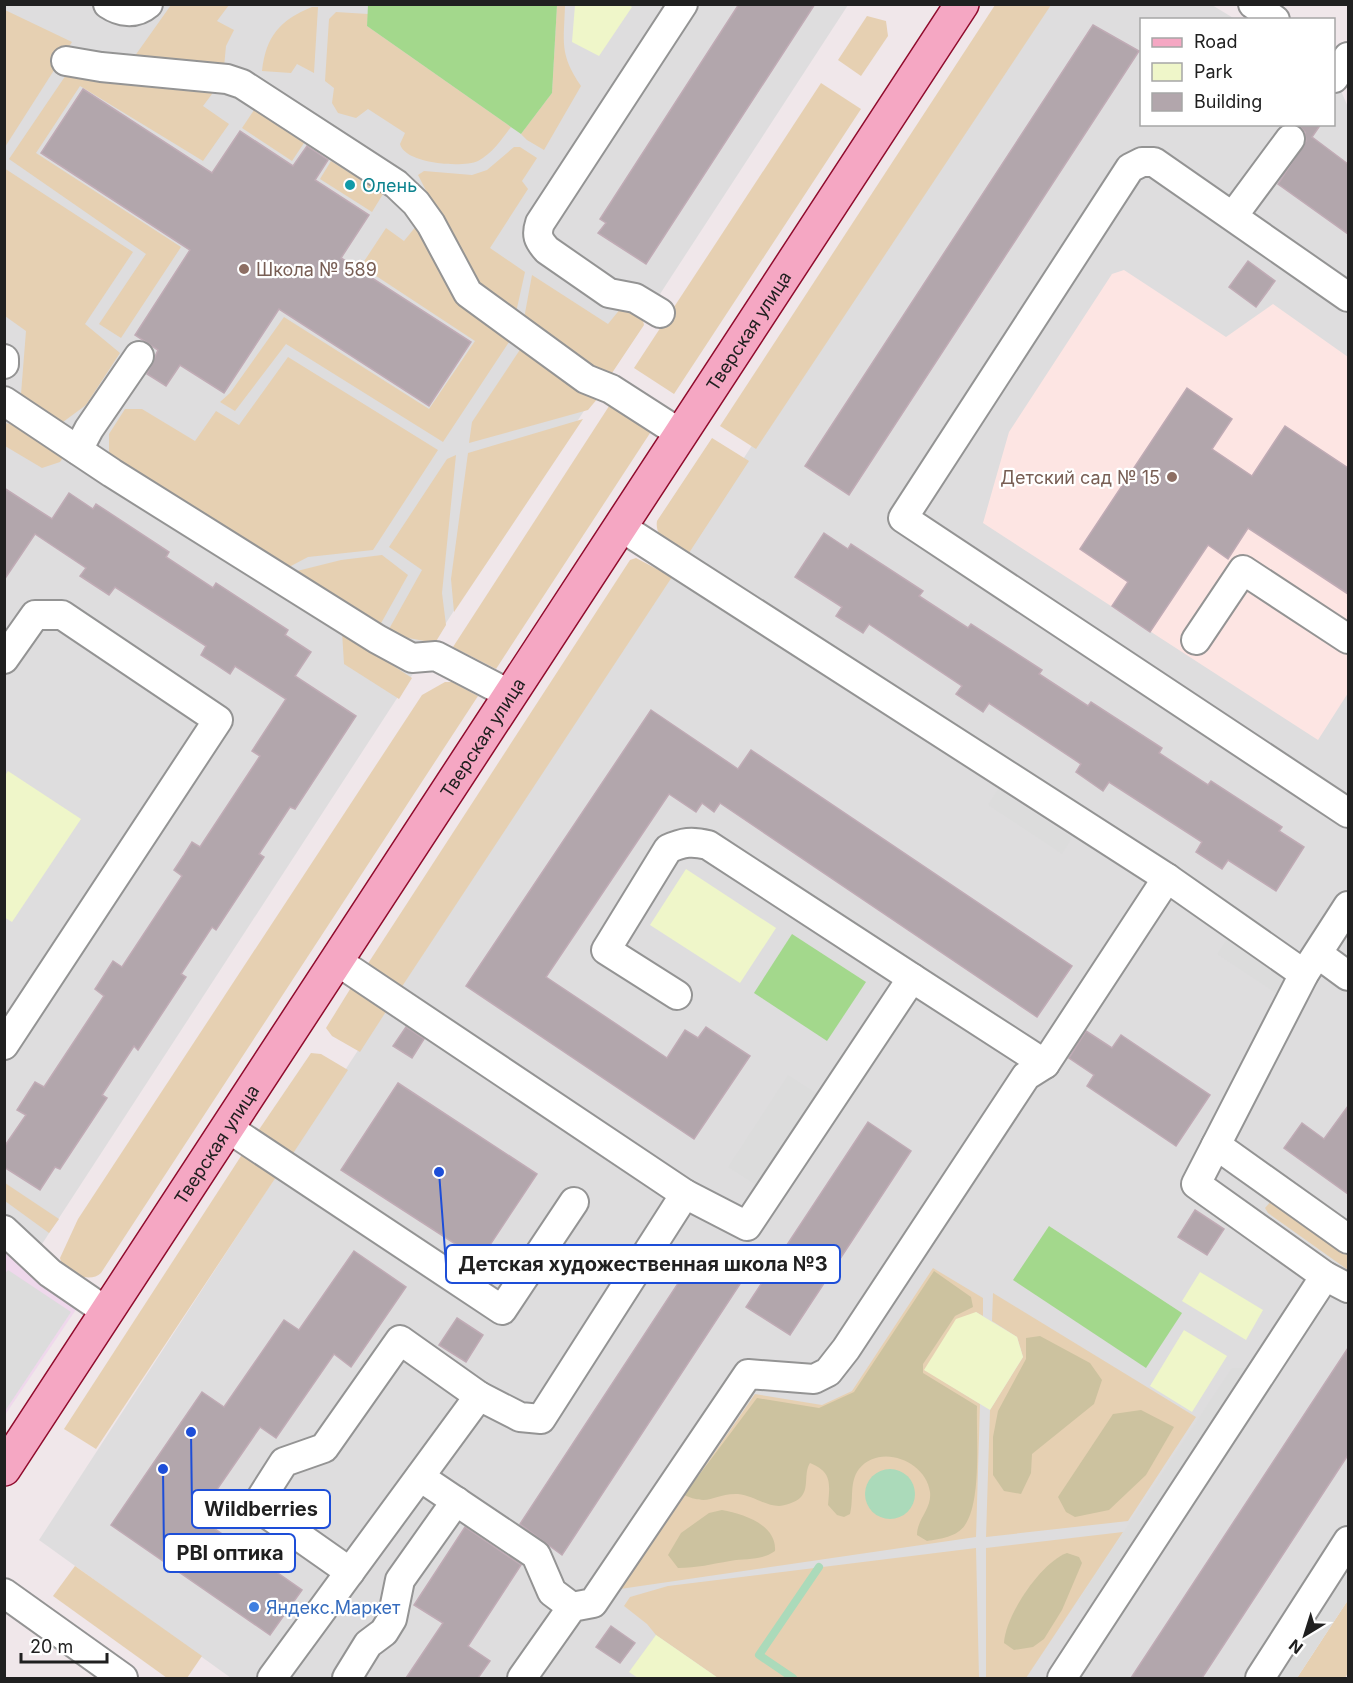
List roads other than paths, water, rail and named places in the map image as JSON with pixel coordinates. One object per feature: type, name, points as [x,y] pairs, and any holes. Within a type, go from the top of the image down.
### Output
[{"type":"main road","name":"Тверская улица","points":[[4,1470],[962,4]]},
{"type":"street","points":[[108,4],[117,10],[132,12],[148,4]]},
{"type":"street","points":[[660,313],[635,298],[609,293],[547,250],[539,242],[537,232],[540,223],[683,4]]},
{"type":"street","points":[[1254,4],[1272,18]]},
{"type":"street","points":[[66,61],[101,67],[227,79],[257,93],[396,184],[416,203],[431,224],[468,292],[586,379],[611,389],[681,434]]},
{"type":"street","points":[[1233,216],[1290,139]]},
{"type":"street","points":[[1348,297],[1154,162],[1142,162],[1130,168],[903,518],[1348,813]]},
{"type":"street","points":[[78,450],[89,429],[139,356]]},
{"type":"street","points":[[4,359],[4,364]]},
{"type":"street","points":[[4,401],[377,639],[412,658],[436,657],[511,695]]},
{"type":"street","points":[[621,526],[1167,878],[1311,964],[1348,976]]},
{"type":"street","points":[[1196,640],[1243,570],[1348,639]]},
{"type":"street","points":[[4,659],[35,615],[62,615],[219,720],[4,1046]]},
{"type":"street","points":[[677,995],[606,950],[668,849],[693,841],[708,845],[1045,1065]]},
{"type":"street","points":[[420,1477],[536,1555],[552,1592],[572,1606],[593,1603],[748,1374],[814,1378],[828,1372],[846,1349],[1026,1076],[1045,1065],[1167,878]]},
{"type":"street","points":[[1062,1678],[1336,1282],[1196,1184],[1311,964],[1348,906]]},
{"type":"street","points":[[337,962],[685,1194],[747,1226],[912,978]]},
{"type":"street","points":[[228,1128],[502,1310],[574,1202]]},
{"type":"street","points":[[1216,1145],[1348,1239]]},
{"type":"street","points":[[350,1572],[256,1506],[284,1462],[324,1448],[400,1340],[479,1396],[520,1417],[541,1419],[685,1194]]},
{"type":"street","points":[[4,1230],[50,1273],[107,1312]]},
{"type":"street","points":[[272,1678],[479,1396]]},
{"type":"street","points":[[346,1678],[368,1644],[384,1632],[392,1619],[400,1580],[456,1501]]},
{"type":"street","points":[[1260,1678],[1348,1540]]},
{"type":"street","points":[[4,1593],[123,1678]]},
{"type":"street","points":[[522,1678],[572,1606]]},
{"type":"waterway","points":[[793,1678],[759,1655],[819,1567]]},
{"type":"place","name":"Олень","points":[[350,185]]},
{"type":"place","name":"Школа № 589","points":[[244,269]]},
{"type":"place","name":"Детский сад № 15","points":[[1172,477]]},
{"type":"place","name":"Детская художественная школа №3","points":[[439,1172]]},
{"type":"place","name":"Wildberries","points":[[191,1432]]},
{"type":"place","name":"PBI оптика","points":[[163,1469]]},
{"type":"place","name":"Яндекс.Маркет","points":[[254,1607]]}]
